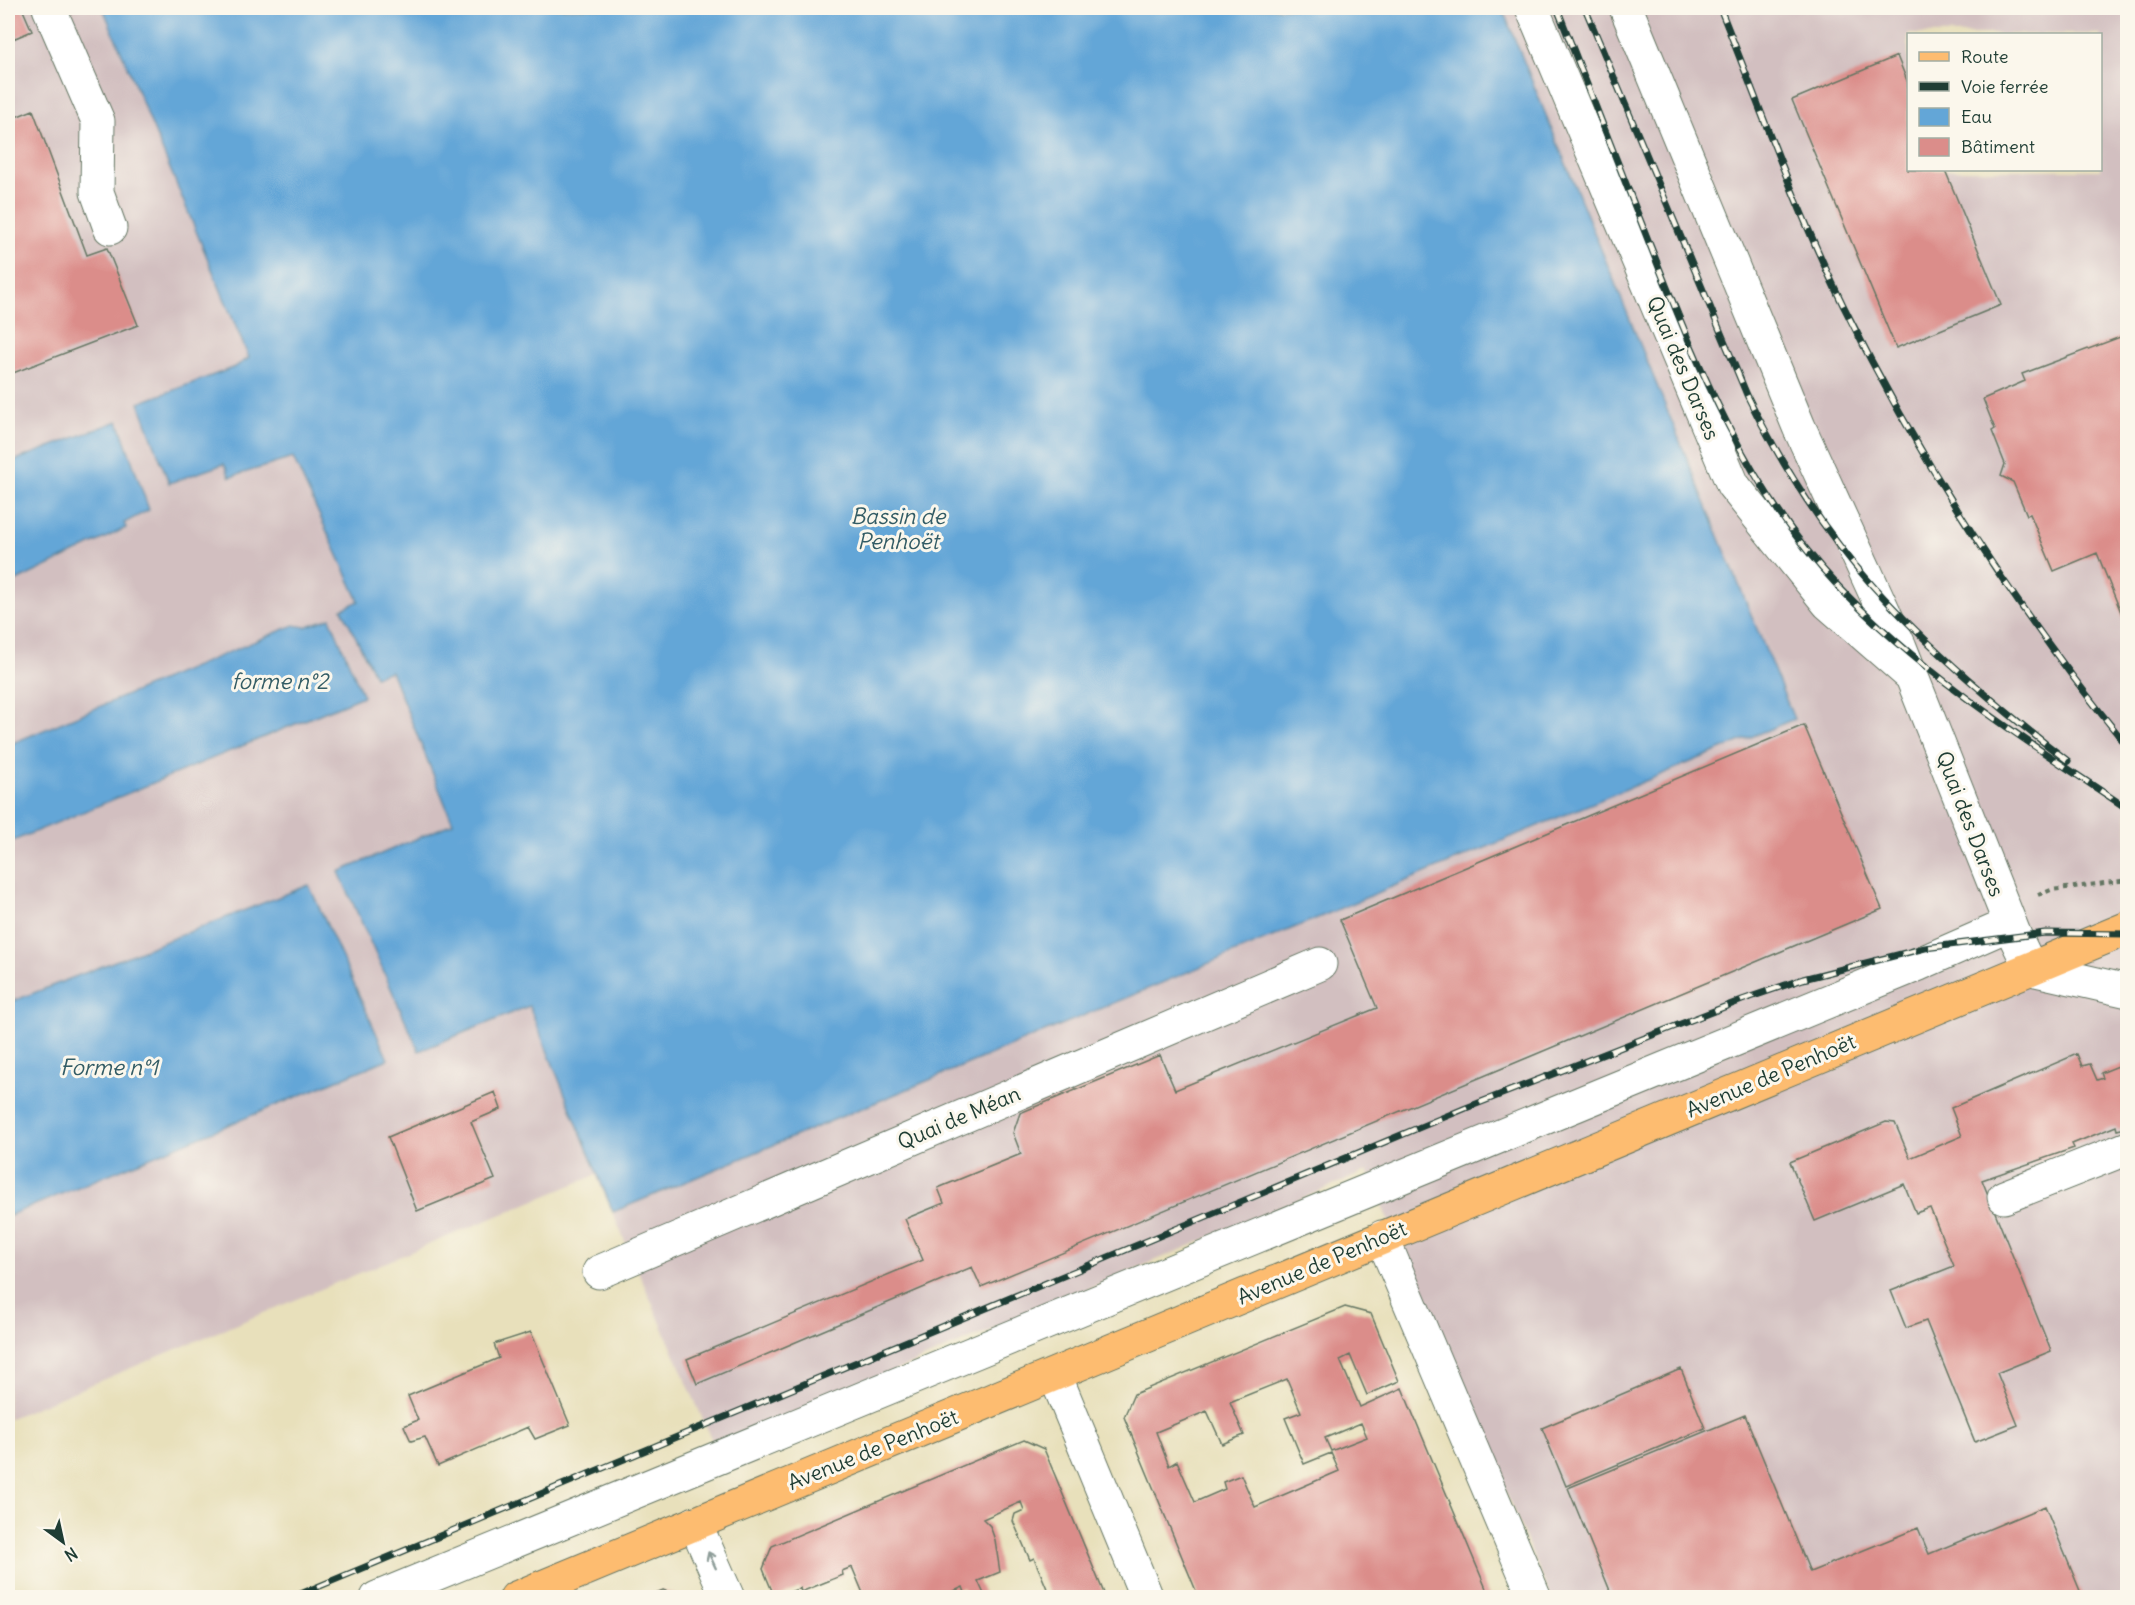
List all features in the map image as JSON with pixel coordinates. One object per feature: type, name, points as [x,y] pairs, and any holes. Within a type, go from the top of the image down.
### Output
[{"type":"main road","name":"Avenue de Penhoët","points":[[516,1598],[1055,1376],[1382,1237],[2127,928]]},
{"type":"street","points":[[49,8],[98,121],[96,192],[110,228]]},
{"type":"street","name":"Quai des Darses","points":[[1532,8],[1733,485],[1828,603],[1913,677]]},
{"type":"street","points":[[1631,21],[1655,8]]},
{"type":"street","name":"Quai des Darses","points":[[1631,21],[1799,427],[1913,677],[2010,924],[2031,969]]},
{"type":"street","points":[[377,1598],[2010,924]]},
{"type":"street","name":"Quai de Méan","points":[[599,1272],[1320,964]]},
{"type":"street","points":[[2031,969],[2127,991]]},
{"type":"street","points":[[2004,1197],[2127,1148]]},
{"type":"street","points":[[1382,1237],[1535,1598]]},
{"type":"street","points":[[1055,1376],[1147,1598]]},
{"type":"street","points":[[696,1523],[728,1598]]},
{"type":"shaded area","points":[[8,8],[2127,8],[2127,1597],[1551,1597],[1367,1171],[715,1447],[596,1175],[8,1419]]},
{"type":"water","name":"Bassin de Penhoët","points":[[103,8],[1502,8],[1794,719],[613,1212],[529,1006],[419,1051],[339,872],[453,823],[391,671],[375,676],[342,609],[359,601],[293,458],[230,477],[224,464],[169,483],[139,403],[235,367],[249,358]]},
{"type":"water","points":[[118,421],[149,510],[124,523],[126,528],[8,585],[8,463]]},
{"type":"water","name":"forme n°2","points":[[330,618],[363,696],[8,843],[8,745],[294,625],[305,627]]},
{"type":"water","name":"Forme n°1","points":[[309,885],[388,1059],[8,1216],[8,1003]]},
{"type":"building","points":[[8,8],[22,8],[32,31],[8,41]]},
{"type":"building","points":[[1897,56],[1907,81],[1907,171],[1945,171],[2001,305],[1896,348],[1792,100]]},
{"type":"building","points":[[33,110],[87,255],[107,248],[138,325],[8,375],[8,120]]},
{"type":"building","points":[[2128,334],[2127,627],[2097,553],[2054,571],[2030,514],[2027,515],[2013,482],[2001,476],[2005,464],[1983,399],[2025,381],[2022,374]]},
{"type":"building","points":[[1804,725],[1882,909],[981,1287],[972,1267],[697,1384],[687,1359],[923,1260],[905,1219],[944,1203],[938,1188],[1021,1154],[1013,1133],[1020,1113],[1160,1055],[1175,1090],[1377,1008],[1340,920]]},
{"type":"building","points":[[2077,1054],[2082,1066],[2090,1064],[2097,1080],[2103,1078],[2101,1073],[2128,1062],[2128,1133],[2125,1128],[2117,1130],[2116,1126],[2072,1144],[2074,1148],[1982,1180],[2051,1351],[1997,1373],[2018,1425],[1975,1442],[1926,1321],[1906,1328],[1891,1291],[1954,1266],[1930,1208],[1916,1213],[1904,1184],[1815,1221],[1790,1162],[1886,1122],[1895,1123],[1910,1158],[1962,1136],[1951,1108]]},
{"type":"building","points":[[495,1092],[501,1109],[471,1122],[495,1179],[417,1211],[388,1137]]},
{"type":"building","points":[[1345,1307],[1371,1314],[1399,1381],[1367,1395],[1350,1355],[1340,1360],[1360,1407],[1402,1388],[1490,1598],[1199,1598],[1124,1417],[1134,1394]],"holes":[[[1287,1379],[1301,1412],[1285,1418],[1304,1464],[1331,1453],[1339,1471],[1255,1507],[1241,1475],[1223,1482],[1225,1489],[1195,1502],[1177,1461],[1169,1466],[1156,1432],[1207,1411],[1222,1444],[1244,1435],[1230,1402]],[[1361,1423],[1367,1437],[1331,1451],[1325,1438]]]},
{"type":"building","points":[[531,1332],[570,1425],[535,1439],[528,1427],[438,1466],[425,1437],[411,1441],[404,1426],[418,1420],[408,1396],[499,1358],[494,1344]]},
{"type":"building","points":[[1681,1369],[1705,1428],[1566,1486],[1542,1428]]},
{"type":"building","points":[[1745,1415],[1810,1572],[1918,1528],[1929,1554],[2045,1506],[2083,1598],[1613,1598],[1568,1488]]},
{"type":"building","points":[[1024,1440],[1044,1449],[1106,1598],[1051,1598],[1034,1558],[1030,1560],[1013,1521],[1015,1514],[1024,1510],[1021,1502],[983,1519],[990,1526],[995,1540],[1000,1572],[978,1581],[984,1594],[975,1598],[967,1598],[963,1587],[938,1598],[865,1598],[852,1567],[842,1571],[843,1575],[801,1592],[800,1588],[775,1598],[763,1569],[772,1546]]},
{"type":"building","points":[[663,1590],[680,1597],[646,1597]]},
{"type":"railway","points":[[1557,8],[1687,336],[1728,425],[1777,509],[1806,549],[1838,586],[1906,650],[1977,706],[2128,809]]},
{"type":"railway","points":[[1585,8],[1747,395],[1773,445],[1803,494],[1854,564],[1893,608],[1966,677],[2068,761]]},
{"type":"railway","points":[[1720,8],[1794,195],[1826,269],[1873,364],[1973,534],[2048,643],[2128,747]]},
{"type":"railway","points":[[291,1598],[1466,1108],[1742,1000],[1803,979],[1925,948],[2045,933],[2128,934]]}]
